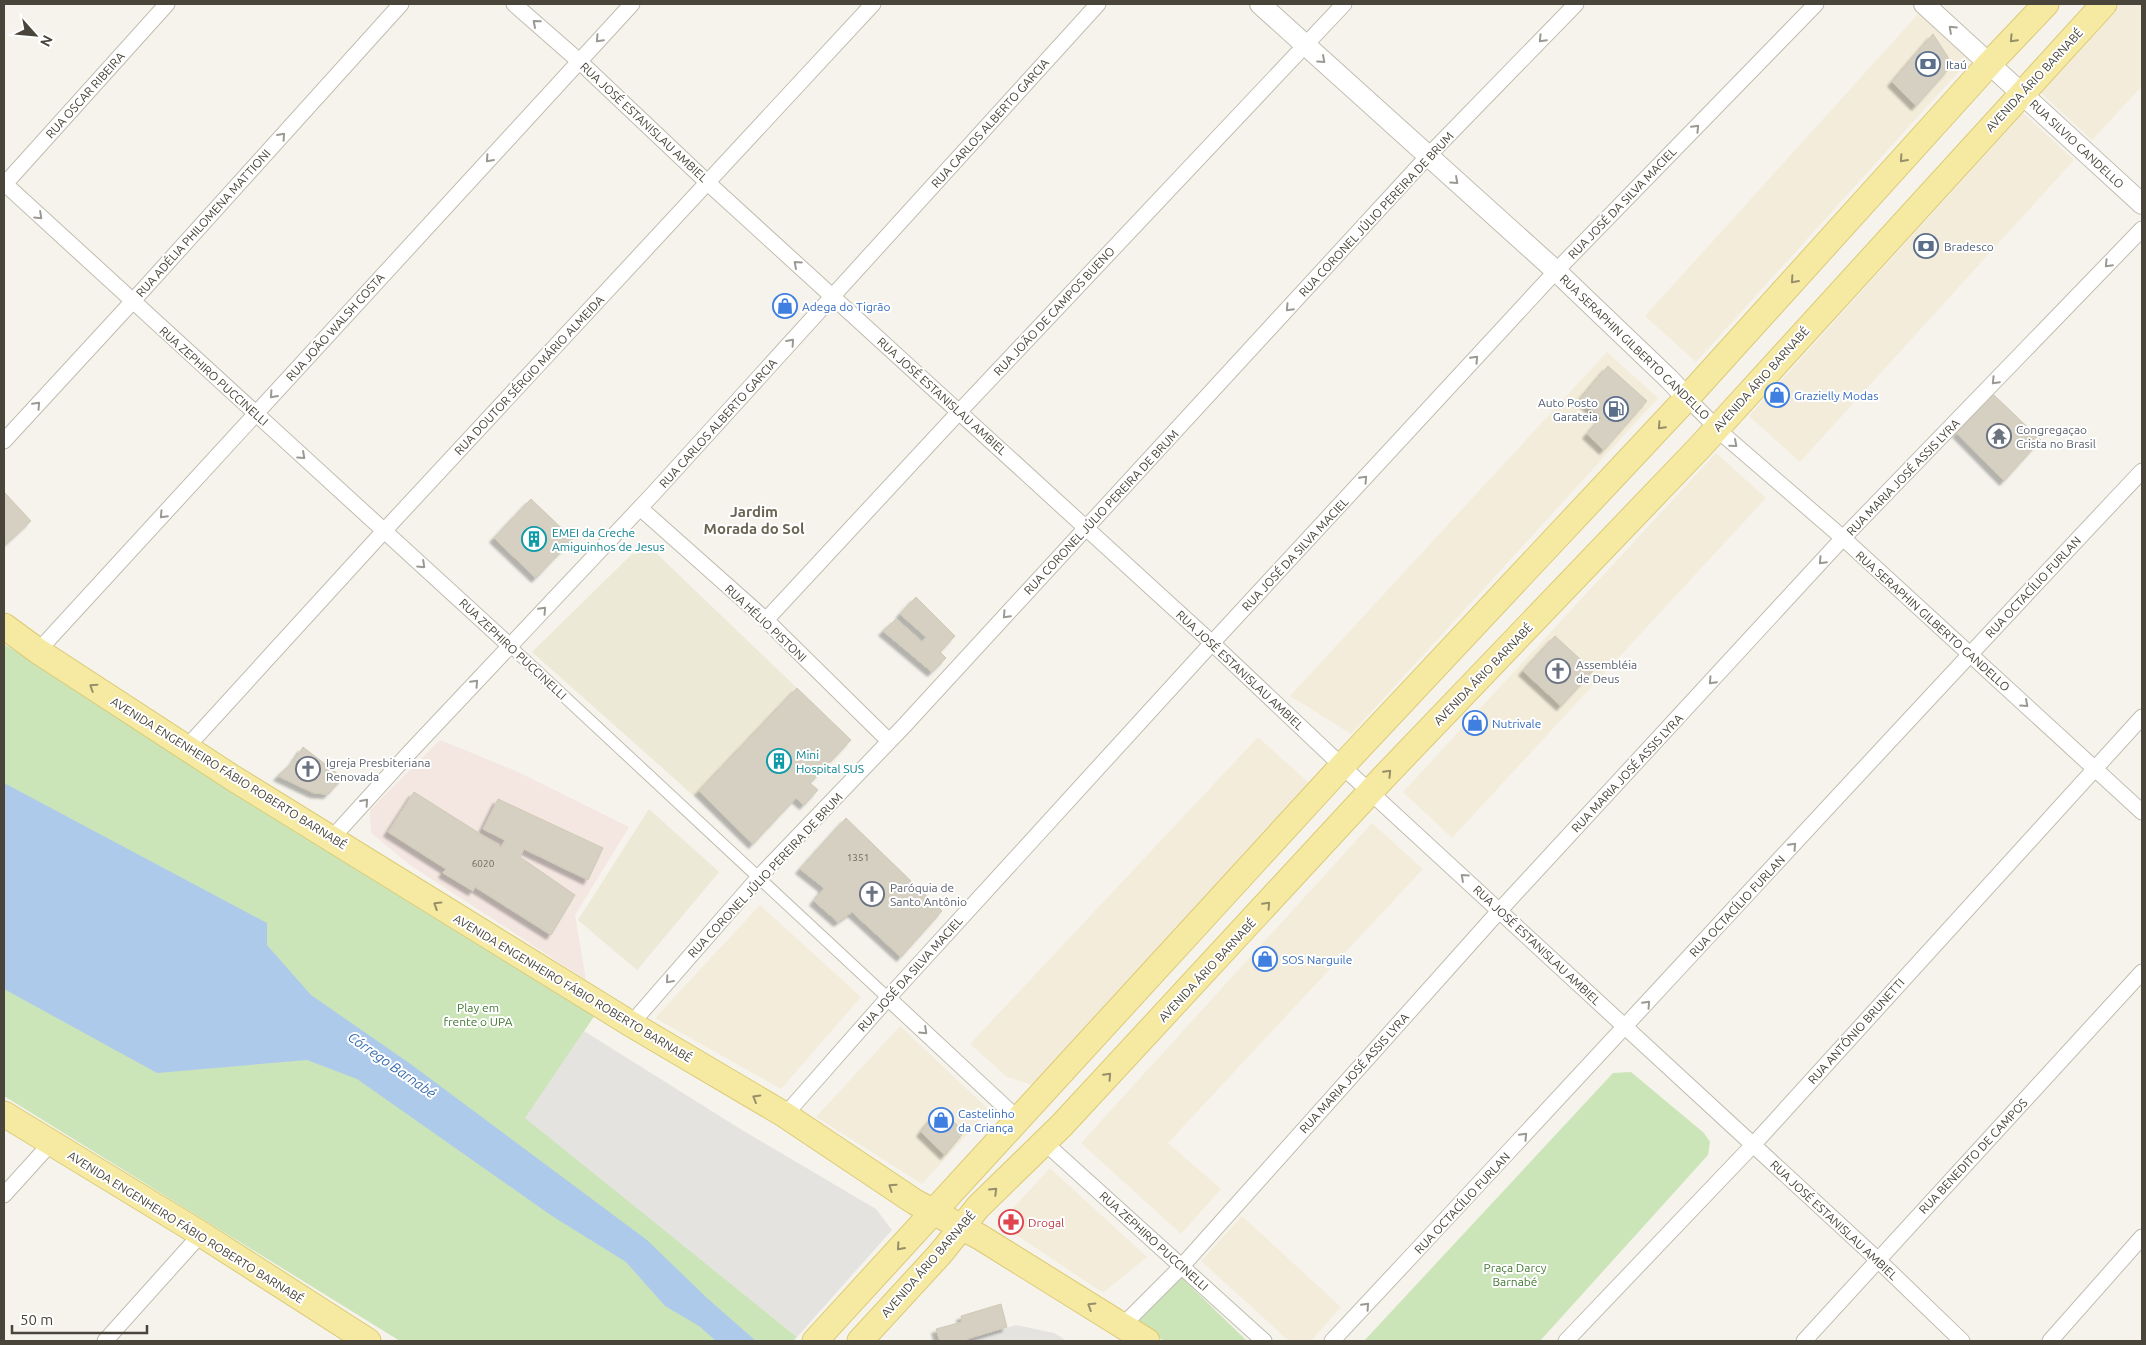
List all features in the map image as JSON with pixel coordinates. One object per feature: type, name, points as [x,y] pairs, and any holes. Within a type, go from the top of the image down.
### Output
[{"type":"main road","points":[[815,1341],[1342,766],[1687,398],[1989,64],[2046,4]]},
{"type":"main road","name":"AVENIDA ÁRIO BARNABÉ","points":[[860,1341],[940,1254],[978,1207],[1044,1142],[1164,1016],[1371,792],[1717,427],[2104,4]]},
{"type":"main road","name":"AVENIDA ENGENHEIRO FÁBIO ROBERTO BARNABÉ","points":[[4,626],[38,651],[186,748],[630,1024],[785,1114],[915,1202],[961,1226],[1147,1341]]},
{"type":"main road","name":"AVENIDA ENGENHEIRO FÁBIO ROBERTO BARNABÉ","points":[[4,1114],[201,1234],[351,1337]]},
{"type":"street","name":"RUA OSCAR RIBEIRA","points":[[4,184],[166,4]]},
{"type":"street","name":"RUA ADÉLIA PHILOMENA MATTIONI","points":[[4,441],[132,302],[400,4]]},
{"type":"street","name":"RUA JOSÉ ESTANISLAU AMBIEL","points":[[514,4],[579,61],[708,183],[1212,643],[1342,766],[1877,1259],[1962,1341]]},
{"type":"street","name":"RUA JOÃO WALSH COSTA","points":[[38,651],[632,4]]},
{"type":"street","name":"RUA DOUTOR SÉRGIO MÁRIO ALMEIDA","points":[[186,748],[384,531],[873,4]]},
{"type":"street","name":"RUA CARLOS ALBERTO GARCIA","points":[[332,838],[410,752],[640,508],[1098,4]]},
{"type":"street","name":"RUA SERAPHIN GILBERTO CANDELLO","points":[[1260,4],[1556,271],[1669,379],[1726,437],[1843,538],[2142,812]]},
{"type":"street","name":"RUA JOÃO DE CAMPOS BUENO","points":[[766,620],[959,412],[1344,4]]},
{"type":"street","name":"RUA CORONEL JÚLIO PEREIRA DE BRUM","points":[[630,1024],[759,877],[890,741],[1428,156],[1576,4]]},
{"type":"street","name":"RUA JOSÉ DA SILVA MACIEL","points":[[785,1114],[888,998],[1212,643],[1556,271],[1816,4]]},
{"type":"street","name":"RUA SILVIO CANDELLO","points":[[1924,4],[2142,204]]},
{"type":"street","name":"RUA ZEPHIRO PUCCINELLI","points":[[4,184],[510,646],[1018,1120]]},
{"type":"street","name":"RUA MARIA JOSÉ ASSIS LYRA","points":[[1122,1326],[1182,1266],[1500,910],[1843,538],[2142,229]]},
{"type":"street","name":"RUA OCTACÍLIO FURLAN","points":[[1332,1341],[1626,1027],[1969,654],[2142,471]]},
{"type":"street","name":"RUA HÉLIO PISTONI","points":[[640,508],[766,620],[890,741]]},
{"type":"street","name":"RUA ANTÔNIO BRUNETTI","points":[[1566,1341],[1753,1144],[2094,767],[2142,717]]},
{"type":"street","name":"RUA BENEDITO DE CAMPOS","points":[[1804,1341],[1877,1259],[2142,972]]},
{"type":"street","name":"RUA ZEPHIRO PUCCINELLI","points":[[1044,1142],[1264,1341]]},
{"type":"street","points":[[4,1195],[51,1143]]},
{"type":"street","points":[[105,1341],[201,1234]]},
{"type":"street","points":[[2050,1341],[2142,1238]]},
{"type":"shaded area","points":[[2118,4],[2142,4],[2142,86],[2092,140],[2038,90]]},
{"type":"shaded area","points":[[1919,13],[1970,59],[1696,362],[1645,316]]},
{"type":"shaded area","points":[[2023,113],[2074,160],[1800,462],[1749,416]]},
{"type":"shaded area","points":[[1607,352],[1658,398],[1351,734],[1290,696]]},
{"type":"shaded area","points":[[1716,453],[1766,498],[1452,838],[1403,792]]},
{"type":"shaded area","points":[[655,552],[797,688],[695,797],[532,652],[632,554]]},
{"type":"shaded area","points":[[1258,737],[1309,783],[1035,1086],[1007,1077],[970,1044]]},
{"type":"shaded area","points":[[440,740],[516,771],[629,827],[575,915],[586,980],[410,865],[371,833],[370,810]]},
{"type":"shaded area","points":[[649,809],[719,872],[637,970],[578,920]]},
{"type":"shaded area","points":[[1372,823],[1423,869],[1168,1143],[1221,1189],[1181,1234],[1081,1143]]},
{"type":"shaded area","points":[[760,905],[861,997],[781,1089],[655,1018]]},
{"type":"shaded area","points":[[900,1026],[989,1110],[922,1184],[816,1117]]},
{"type":"shaded area","points":[[584,1031],[742,1130],[876,1209],[892,1230],[797,1337],[525,1118]]},
{"type":"shaded area","points":[[1050,1168],[1147,1257],[1103,1293],[999,1223]]},
{"type":"shaded area","points":[[1242,1216],[1341,1307],[1311,1341],[1289,1341],[1201,1261]]},
{"type":"shaded area","points":[[1016,1325],[1054,1333],[1067,1341],[970,1341],[969,1339]]},
{"type":"green space","name":"Play em frente o UPA","points":[[4,644],[595,1015],[526,1118],[797,1337],[793,1341],[400,1341],[4,1096]]},
{"type":"green space","name":"Praça Darcy Barnabé","points":[[1631,1072],[1704,1133],[1710,1142],[1708,1155],[1540,1341],[1364,1341],[1613,1073]]},
{"type":"green space","points":[[1180,1276],[1247,1341],[1165,1341],[1135,1324]]},
{"type":"water","name":"Córrego Barnabé","points":[[4,783],[267,923],[267,945],[311,995],[412,1065],[647,1240],[707,1298],[756,1341],[716,1341],[699,1326],[665,1306],[626,1262],[552,1216],[357,1079],[307,1060],[157,1073],[4,989]]},
{"type":"building","name":"Itaú","points":[[1933,34],[1948,57],[1948,70],[1916,106],[1892,82]]},
{"type":"building","name":"Auto Posto Garateia","points":[[1608,366],[1647,401],[1604,450],[1587,434],[1601,418],[1580,399]]},
{"type":"building","name":"Congregaçao Crista no Brasil","points":[[1993,394],[2041,440],[2004,481],[1957,433]]},
{"type":"building","points":[[4,492],[31,521],[5,545],[4,544]]},
{"type":"building","name":"EMEI da Creche Amiguinhos de Jesus","points":[[531,499],[573,539],[536,578],[494,538]]},
{"type":"building","points":[[916,597],[955,636],[940,652],[946,658],[932,672],[883,631],[896,619],[922,642],[926,637],[900,614]]},
{"type":"building","name":"Assembléia de Deus","points":[[1555,636],[1593,671],[1561,706],[1523,671]]},
{"type":"building","name":"Mini Hospital SUS","points":[[797,688],[851,740],[810,783],[818,790],[804,805],[796,798],[753,844],[699,791]]},
{"type":"building","name":"Igreja Presbiteriana Renovada","points":[[303,747],[343,778],[328,794],[314,793],[278,776],[293,762]]},
{"type":"building","points":[[414,792],[501,847],[505,840],[483,829],[498,799],[603,848],[588,880],[524,849],[520,857],[575,895],[551,935],[475,887],[473,891],[443,873],[446,869],[388,832]]},
{"type":"building","name":"Paróquia de Santo Antônio","points":[[846,818],[942,911],[901,957],[852,912],[838,922],[814,901],[824,888],[800,869]]},
{"type":"building","name":"Castelinho da Criança","points":[[940,1108],[964,1132],[945,1155],[921,1132]]},
{"type":"building","points":[[1001,1304],[1007,1327],[967,1339],[968,1341],[940,1341],[936,1329],[962,1322],[961,1316]]},
{"type":"place","name":"Itaú","points":[[1928,64]]},
{"type":"place","name":"Bradesco","points":[[1926,246]]},
{"type":"place","name":"Adega do Tigrão","points":[[785,306]]},
{"type":"place","name":"Grazielly Modas","points":[[1777,395]]},
{"type":"place","name":"Auto Posto Garateia","points":[[1616,409]]},
{"type":"place","name":"Congregaçao Crista no Brasil","points":[[1999,436]]},
{"type":"place","name":"EMEI da Creche Amiguinhos de Jesus","points":[[534,539]]},
{"type":"place","name":"Assembléia de Deus","points":[[1558,671]]},
{"type":"place","name":"Nutrivale","points":[[1475,723]]},
{"type":"place","name":"Mini Hospital SUS","points":[[779,761]]},
{"type":"place","name":"Igreja Presbiteriana Renovada","points":[[308,769]]},
{"type":"place","name":"Paróquia de Santo Antônio","points":[[872,894]]},
{"type":"place","name":"SOS Narguile","points":[[1265,959]]},
{"type":"place","name":"Castelinho da Criança","points":[[941,1120]]},
{"type":"place","name":"Drogal","points":[[1011,1222]]},
{"type":"district","name":"Jardim Morada do Sol","points":[[754,520]]}]
